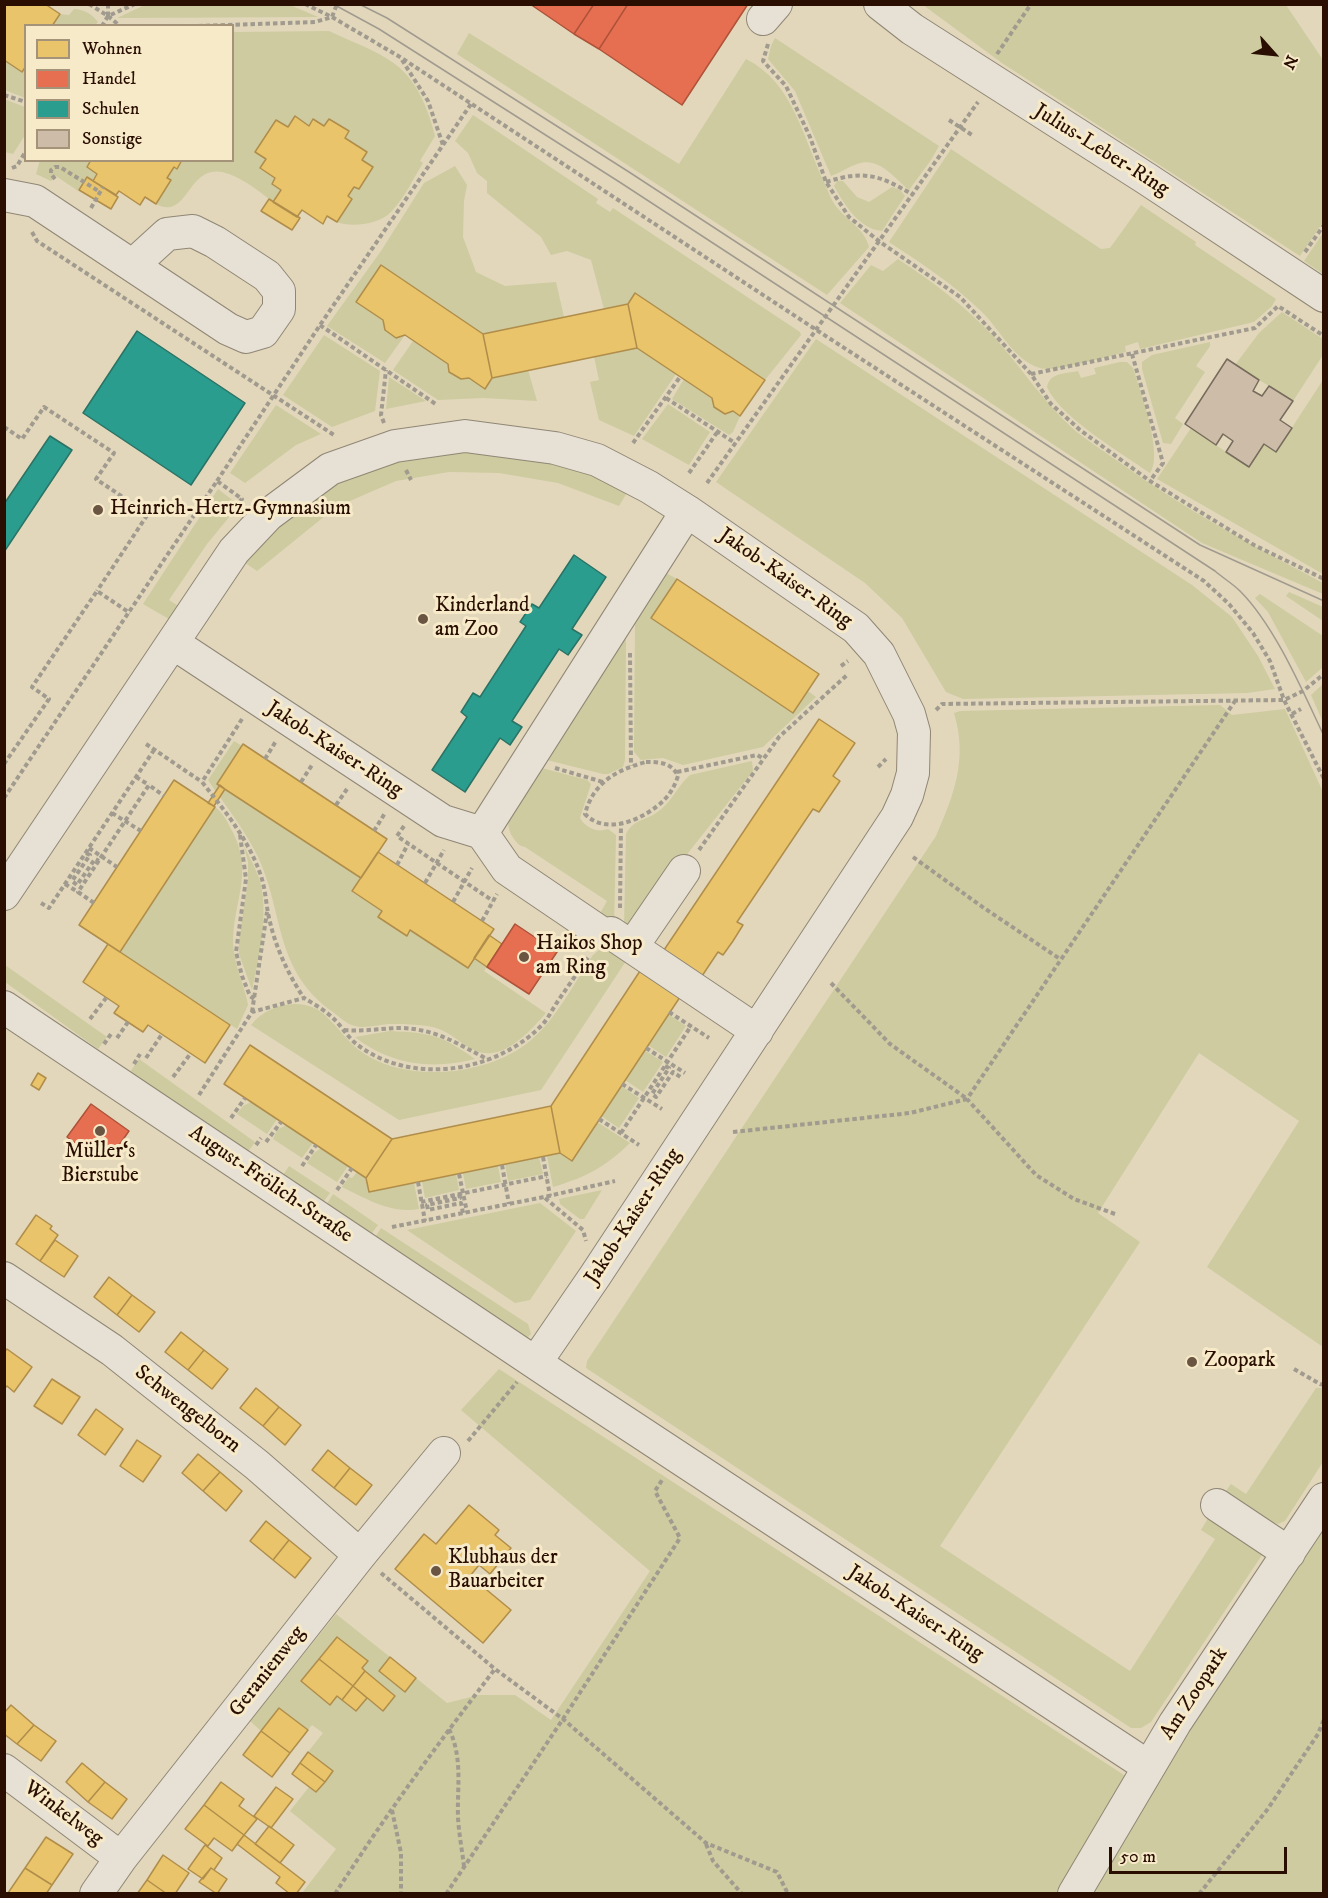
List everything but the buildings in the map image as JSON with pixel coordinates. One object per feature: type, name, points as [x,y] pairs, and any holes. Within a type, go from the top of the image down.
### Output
[{"type":"street","name":"Julius-Leber-Ring","points":[[880,4],[912,29],[992,70],[1147,179],[1323,296]]},
{"type":"street","points":[[4,195],[35,201],[133,265]]},
{"type":"street","name":"Jakob-Kaiser-Ring","points":[[4,894],[234,551],[268,514],[330,469],[395,446],[465,436],[555,448],[597,460],[687,511],[856,627],[879,654],[909,714],[914,732],[913,773],[907,795],[897,817],[757,1031],[536,1362],[1142,1763]]},
{"type":"street","points":[[687,511],[482,833],[507,869],[610,940],[757,1031]]},
{"type":"street","name":"Jakob-Kaiser-Ring","points":[[173,643],[443,821],[482,833]]},
{"type":"street","points":[[610,940],[684,871]]},
{"type":"street","name":"August-Frölich-Straße","points":[[4,1007],[536,1362]]},
{"type":"street","name":"Schwengelborn","points":[[4,1278],[112,1350],[257,1465],[360,1555]]},
{"type":"street","name":"Geranienweg","points":[[96,1893],[121,1858],[360,1555],[444,1453]]},
{"type":"street","name":"Am Zoopark","points":[[1074,1893],[1142,1763],[1175,1723],[1323,1500]]},
{"type":"street","points":[[1217,1505],[1289,1553]]},
{"type":"street","name":"Winkelweg","points":[[4,1770],[121,1858]]},
{"type":"path","points":[[89,4],[118,24]]},
{"type":"path","points":[[103,24],[108,16],[108,4]]},
{"type":"path","points":[[108,16],[135,4]]},
{"type":"path","points":[[306,4],[400,57],[1204,581],[1229,604],[1253,633],[1270,661],[1284,700],[1323,779]]},
{"type":"path","points":[[332,17],[337,4]]},
{"type":"path","points":[[707,483],[960,127],[1031,4]]},
{"type":"path","points":[[234,25],[315,22],[332,17]]},
{"type":"path","points":[[769,22],[763,62],[786,86],[810,137],[826,182],[849,217],[880,242],[960,297],[1031,374],[1051,404],[1080,430],[1150,481],[1254,545],[1323,579]]},
{"type":"path","points":[[400,57],[428,101],[443,146]]},
{"type":"path","points":[[4,94],[24,101]]},
{"type":"path","points":[[4,798],[130,613],[320,325],[471,104]]},
{"type":"path","points":[[949,120],[972,135]]},
{"type":"path","points":[[4,169],[17,166],[24,154]]},
{"type":"path","points":[[63,184],[51,174],[51,170],[55,167],[60,167],[100,192]]},
{"type":"path","points":[[826,182],[860,174],[878,176],[913,195]]},
{"type":"path","points":[[94,202],[103,187]]},
{"type":"path","points":[[1304,254],[1323,225]]},
{"type":"path","points":[[1031,374],[1255,328],[1278,306],[1323,336]]},
{"type":"path","points":[[320,325],[437,405]]},
{"type":"path","points":[[1132,354],[1163,463],[1150,481]]},
{"type":"path","points":[[633,443],[680,377]]},
{"type":"path","points":[[666,398],[735,442]]},
{"type":"path","points":[[4,427],[22,439],[44,407],[114,453],[96,479],[148,514],[32,687],[49,699],[4,764]]},
{"type":"path","points":[[689,473],[718,431]]},
{"type":"path","points":[[217,481],[242,499]]},
{"type":"path","points":[[97,591],[130,613]]},
{"type":"path","points":[[619,619],[630,627],[631,766]]},
{"type":"path","points":[[914,732],[942,704],[1284,700],[1303,692],[1323,674]]},
{"type":"path","points":[[684,871],[779,737],[847,675]]},
{"type":"path","points":[[202,782],[256,699]]},
{"type":"path","points":[[732,1132],[910,1113],[967,1099],[1235,701]]},
{"type":"path","points":[[1292,714],[1301,709]]},
{"type":"path","points":[[265,759],[278,739]]},
{"type":"path","points":[[146,744],[202,782],[229,815],[249,847],[261,875],[270,922],[291,980],[304,998],[333,1018],[358,1045],[383,1059],[428,1070],[460,1067],[489,1060],[515,1046],[543,1023],[610,940],[621,824]]},
{"type":"path","points":[[41,903],[49,908],[154,750]]},
{"type":"path","points":[[677,772],[757,755],[764,759]]},
{"type":"path","points":[[529,760],[604,782]]},
{"type":"path","points":[[646,762],[659,762],[670,765],[678,776],[674,787],[665,799],[651,810],[621,824],[607,824],[591,820],[585,814],[589,800],[598,786],[631,766],[646,762]]},
{"type":"path","points":[[301,782],[313,763]]},
{"type":"path","points":[[136,777],[164,795]]},
{"type":"path","points":[[78,892],[149,785]]},
{"type":"path","points":[[336,805],[349,786]]},
{"type":"path","points":[[374,831],[386,812]]},
{"type":"path","points":[[112,813],[141,831]]},
{"type":"path","points":[[239,832],[246,879],[236,952],[242,976],[250,996],[254,999]]},
{"type":"path","points":[[397,865],[408,844]]},
{"type":"path","points":[[89,848],[117,867]]},
{"type":"path","points":[[86,853],[90,855],[72,881],[77,885],[95,858],[99,861]]},
{"type":"path","points":[[425,884],[441,855]]},
{"type":"path","points":[[913,856],[984,908],[1060,959]]},
{"type":"path","points":[[453,902],[472,868]]},
{"type":"path","points":[[65,884],[94,903]]},
{"type":"path","points":[[482,921],[494,901]]},
{"type":"path","points":[[199,1095],[252,1012],[268,906]]},
{"type":"path","points":[[831,984],[890,1044],[967,1099],[1036,1175],[1074,1199],[1115,1214]]},
{"type":"path","points":[[90,1019],[105,998]]},
{"type":"path","points":[[252,1012],[304,998]]},
{"type":"path","points":[[669,1012],[709,1038]]},
{"type":"path","points":[[117,1038],[128,1022]]},
{"type":"path","points":[[621,1133],[691,1026]]},
{"type":"path","points":[[344,1030],[357,1032],[399,1028],[423,1030],[440,1034],[489,1060]]},
{"type":"path","points":[[146,1058],[162,1034]]},
{"type":"path","points":[[646,1048],[666,1064],[686,1073]]},
{"type":"path","points":[[173,1077],[191,1053]]},
{"type":"path","points":[[666,1064],[669,1068],[652,1094],[656,1097],[673,1072],[682,1078]]},
{"type":"path","points":[[622,1084],[662,1109]]},
{"type":"path","points":[[231,1118],[244,1098]]},
{"type":"path","points":[[599,1119],[639,1145]]},
{"type":"path","points":[[266,1142],[281,1122]]},
{"type":"path","points":[[302,1166],[316,1145]]},
{"type":"path","points":[[543,1157],[550,1196]]},
{"type":"path","points":[[502,1165],[509,1204]]},
{"type":"path","points":[[337,1190],[352,1168]]},
{"type":"path","points":[[459,1174],[465,1213]]},
{"type":"path","points":[[421,1202],[547,1176]]},
{"type":"path","points":[[392,1227],[615,1181]]},
{"type":"path","points":[[418,1182],[425,1221]]},
{"type":"path","points":[[461,1194],[460,1198],[427,1205],[428,1210],[461,1203],[465,1213]]},
{"type":"path","points":[[544,1197],[584,1230],[595,1276]]},
{"type":"path","points":[[444,1453],[453,1460],[536,1362]]},
{"type":"path","points":[[1294,1369],[1323,1385]]},
{"type":"path","points":[[446,1893],[563,1719],[680,1538],[655,1491],[678,1457]]},
{"type":"path","points":[[360,1555],[495,1668],[563,1719],[706,1843],[777,1872],[788,1893]]},
{"type":"path","points":[[335,1893],[391,1809],[495,1668]]},
{"type":"path","points":[[1199,1893],[1267,1810],[1318,1734],[1323,1719]]},
{"type":"path","points":[[449,1729],[455,1743],[460,1770],[458,1818],[464,1867]]},
{"type":"path","points":[[391,1809],[401,1852],[401,1893]]},
{"type":"path","points":[[706,1843],[712,1861],[742,1893]]},
{"type":"shaded area","points":[[147,4],[290,5],[318,17],[117,18]]},
{"type":"shaded area","points":[[923,5],[1286,5],[1323,60],[1323,222],[1300,256],[1002,63]]},
{"type":"shaded area","points":[[74,9],[81,10],[87,12],[98,22],[96,24],[53,24],[60,14],[69,15]]},
{"type":"shaded area","points":[[329,31],[388,59],[410,78],[421,97],[435,136],[420,161],[423,163],[391,212],[365,224],[350,225],[337,222],[352,199],[348,196],[354,187],[359,189],[372,167],[362,160],[367,152],[345,138],[349,131],[329,119],[324,126],[313,119],[309,126],[295,117],[288,127],[276,120],[256,152],[266,159],[260,169],[275,178],[272,184],[281,190],[273,202],[241,180],[215,171],[205,174],[196,181],[176,205],[167,207],[156,204],[171,181],[167,178],[174,167],[177,169],[181,162],[234,162],[234,32]]},
{"type":"shaded area","points":[[469,33],[679,164],[746,59],[776,82],[786,97],[834,203],[864,235],[869,247],[827,295],[457,54]]},
{"type":"shaded area","points":[[775,38],[939,146],[909,190],[886,170],[872,163],[857,164],[831,176],[795,91],[768,59]]},
{"type":"shaded area","points":[[4,60],[22,72],[24,68],[24,98],[5,90]]},
{"type":"shaded area","points":[[4,99],[24,107],[24,137],[13,154],[5,152]]},
{"type":"shaded area","points":[[473,115],[598,199],[596,203],[610,212],[613,208],[800,332],[801,335],[765,380],[635,294],[628,304],[604,309],[591,260],[567,251],[551,255],[541,237],[487,193],[487,181],[477,173],[468,153],[455,141]]},
{"type":"shaded area","points":[[951,149],[1101,249],[1110,248],[1141,205],[1196,242],[1195,245],[1276,299],[1272,306],[1254,322],[1140,349],[1138,342],[1125,346],[1126,352],[1069,366],[1047,369],[1030,364],[1014,351],[988,318],[970,301],[936,274],[889,242]]},
{"type":"shaded area","points":[[39,162],[91,162],[97,174],[93,181],[87,178],[78,191],[56,176],[51,181],[36,174]]},
{"type":"shaded area","points":[[455,166],[467,185],[463,237],[476,272],[505,286],[556,282],[564,317],[483,334],[381,265],[356,302],[383,320],[385,330],[396,337],[405,335],[385,363],[327,326],[381,251],[424,183]]},
{"type":"shaded area","points":[[837,181],[843,181],[857,197],[869,202],[892,187],[900,190],[905,196],[882,231],[859,221],[834,186]]},
{"type":"shaded area","points":[[1323,233],[1323,274],[1304,261]]},
{"type":"shaded area","points":[[898,259],[972,315],[994,337],[1055,411],[1078,433],[1194,511],[1323,583],[1323,594],[1202,543],[840,303],[871,265],[883,271]]},
{"type":"shaded area","points":[[1282,312],[1323,339],[1323,355],[1293,401],[1235,365],[1259,333]]},
{"type":"shaded area","points":[[324,335],[380,371],[375,411],[332,427],[283,395]]},
{"type":"shaded area","points":[[816,339],[1192,585],[1232,617],[1258,656],[1275,689],[1247,693],[963,699],[946,692],[902,618],[865,583],[716,482]]},
{"type":"shaded area","points":[[413,341],[448,364],[449,372],[461,379],[492,378],[528,370],[537,401],[483,398],[438,400],[393,370]]},
{"type":"shaded area","points":[[1210,342],[1210,346],[1196,366],[1205,372],[1175,418],[1183,424],[1171,444],[1163,443],[1142,362],[1152,355]]},
{"type":"shaded area","points":[[637,348],[676,374],[634,436],[599,420],[590,382],[599,380],[594,357]]},
{"type":"shaded area","points":[[1127,362],[1133,368],[1145,407],[1153,438],[1154,464],[1150,473],[1078,422],[1054,399],[1047,387],[1051,379],[1059,374],[1078,371],[1081,378],[1096,374],[1094,368]]},
{"type":"shaded area","points":[[389,377],[426,401],[386,409]]},
{"type":"shaded area","points":[[684,379],[712,398],[714,407],[725,414],[733,411],[740,416],[733,432],[729,435],[672,399]]},
{"type":"shaded area","points":[[1323,380],[1323,574],[1157,479],[1191,428],[1226,452],[1264,444],[1276,452]]},
{"type":"shaded area","points":[[668,404],[710,432],[689,465],[642,439]]},
{"type":"shaded area","points":[[276,405],[321,434],[296,445],[245,483],[230,473]]},
{"type":"shaded area","points":[[462,450],[508,453],[578,468],[628,491],[619,506],[558,483],[499,473],[449,472],[396,481],[336,507],[257,571],[244,562],[286,517],[339,482],[406,459]]},
{"type":"shaded area","points":[[218,489],[239,505],[207,544],[169,600],[183,609],[174,622],[143,604]]},
{"type":"shaded area","points":[[666,573],[677,579],[651,618],[793,713],[808,691],[816,697],[763,747],[683,765],[663,758],[641,760],[634,752],[635,620]]},
{"type":"shaded area","points":[[1289,592],[1323,607],[1323,621],[1286,596]]},
{"type":"shaded area","points":[[1260,594],[1323,636],[1323,667],[1306,682],[1268,612],[1255,598]]},
{"type":"shaded area","points":[[624,637],[626,640],[625,760],[623,767],[603,774],[543,759]]},
{"type":"shaded area","points":[[1323,684],[1323,722],[1311,695]]},
{"type":"shaded area","points":[[1220,705],[1232,715],[1285,709],[1323,792],[1323,1347],[1207,1267],[1299,1121],[1199,1053],[1098,1213],[1140,1242],[940,1546],[1130,1671],[1215,1539],[1201,1530],[1210,1515],[1264,1552],[1151,1722],[1141,1728],[1131,1728],[586,1368],[587,1361],[936,836],[957,776],[960,746],[954,713],[960,711]]},
{"type":"shaded area","points":[[234,741],[242,746],[218,784],[361,878],[352,892],[382,911],[378,917],[407,936],[410,930],[467,968],[474,958],[487,967],[484,971],[546,1013],[540,1020],[508,1048],[498,1052],[479,1052],[444,1031],[427,1026],[389,1024],[354,1026],[341,1019],[312,994],[289,958],[258,857],[241,827],[208,780]]},
{"type":"shaded area","points":[[752,761],[753,771],[631,925],[624,927],[626,834],[629,829],[635,823],[652,816],[661,809],[690,775]]},
{"type":"shaded area","points":[[538,767],[587,780],[591,784],[580,818],[592,829],[608,829],[616,835],[614,927],[598,917],[607,901],[521,846],[509,830],[508,820],[514,801]]},
{"type":"shaded area","points":[[215,807],[223,814],[231,829],[242,861],[234,951],[248,1005],[237,1029],[120,952]]},
{"type":"shaded area","points":[[244,846],[260,881],[264,908],[262,936],[252,990],[239,954],[248,881],[248,862]]},
{"type":"shaded area","points":[[607,949],[626,961],[541,1090],[399,1120],[251,1025],[270,1010],[287,1005],[304,1005],[324,1014],[353,1045],[378,1061],[422,1072],[446,1072],[470,1068],[493,1062],[514,1052],[531,1040],[557,1011],[593,955],[599,950]]},
{"type":"shaded area","points":[[5,965],[107,1037],[98,1049],[5,982]]},
{"type":"shaded area","points":[[668,1014],[686,1026],[666,1057],[648,1045]]},
{"type":"shaded area","points":[[390,1031],[436,1037],[475,1059],[443,1064],[412,1063],[383,1054],[355,1037]]},
{"type":"shaded area","points":[[644,1050],[663,1062],[643,1092],[625,1080]]},
{"type":"shaded area","points":[[139,1059],[255,1142],[246,1155],[130,1072]]},
{"type":"shaded area","points":[[621,1086],[639,1098],[619,1128],[601,1116]]},
{"type":"shaded area","points":[[251,1102],[277,1119],[267,1134],[237,1114],[243,1106]]},
{"type":"shaded area","points":[[597,1122],[630,1143],[594,1171],[553,1187],[547,1156],[560,1153],[572,1161]]},
{"type":"shaded area","points":[[286,1125],[313,1143],[302,1158],[273,1139],[277,1130]]},
{"type":"shaded area","points":[[321,1148],[348,1166],[337,1182],[307,1163]]},
{"type":"shaded area","points":[[539,1157],[543,1174],[508,1181],[505,1164]]},
{"type":"shaded area","points":[[289,1166],[330,1193],[321,1205],[281,1178]]},
{"type":"shaded area","points":[[498,1166],[501,1182],[466,1189],[463,1173]]},
{"type":"shaded area","points":[[357,1172],[366,1178],[369,1192],[414,1183],[419,1209],[389,1207],[370,1201],[342,1187],[349,1177],[352,1178]]},
{"type":"shaded area","points":[[456,1174],[459,1190],[425,1198],[422,1181]]},
{"type":"shaded area","points":[[602,1190],[584,1219],[580,1219],[560,1204],[559,1199]]},
{"type":"shaded area","points":[[333,1194],[378,1225],[369,1237],[325,1207]]},
{"type":"shaded area","points":[[540,1203],[576,1231],[530,1300],[515,1303],[407,1230]]},
{"type":"shaded area","points":[[381,1228],[528,1324],[531,1334],[528,1337],[521,1336],[374,1239]]},
{"type":"shaded area","points":[[499,1369],[1147,1790],[1323,1520],[1323,1893],[302,1893],[336,1849],[290,1811],[309,1787],[317,1792],[332,1771],[308,1752],[323,1733],[312,1725],[308,1730],[279,1708],[261,1731],[250,1721],[336,1614],[390,1657],[379,1671],[405,1692],[416,1678],[447,1703],[479,1695],[515,1695],[551,1720],[650,1571],[461,1410]],"holes":[[[337,1637],[367,1661],[362,1668],[395,1696],[383,1710],[367,1698],[356,1711],[337,1696],[330,1705],[301,1681]]]},
{"type":"shaded area","points":[[1316,1388],[1323,1388],[1323,1462],[1285,1521],[1278,1524],[1226,1491],[1231,1484],[1246,1494]]},
{"type":"tram line","points":[[333,4],[379,29],[621,183],[1215,571],[1240,591],[1265,622],[1287,660],[1324,736]]},
{"type":"tram line","points":[[359,4],[387,18],[629,172],[1200,545],[1324,601]]},
{"type":"place","name":"Heinrich-Hertz-Gymnasium","points":[[98,510]]},
{"type":"place","name":"Kinderland am Zoo","points":[[423,619]]},
{"type":"place","name":"Haikos Shop am Ring","points":[[524,957]]},
{"type":"place","name":"Müller‘s Bierstube","points":[[100,1131]]},
{"type":"place","name":"Zoopark","points":[[1192,1362]]},
{"type":"place","name":"Klubhaus der Bauarbeiter","points":[[436,1571]]}]
